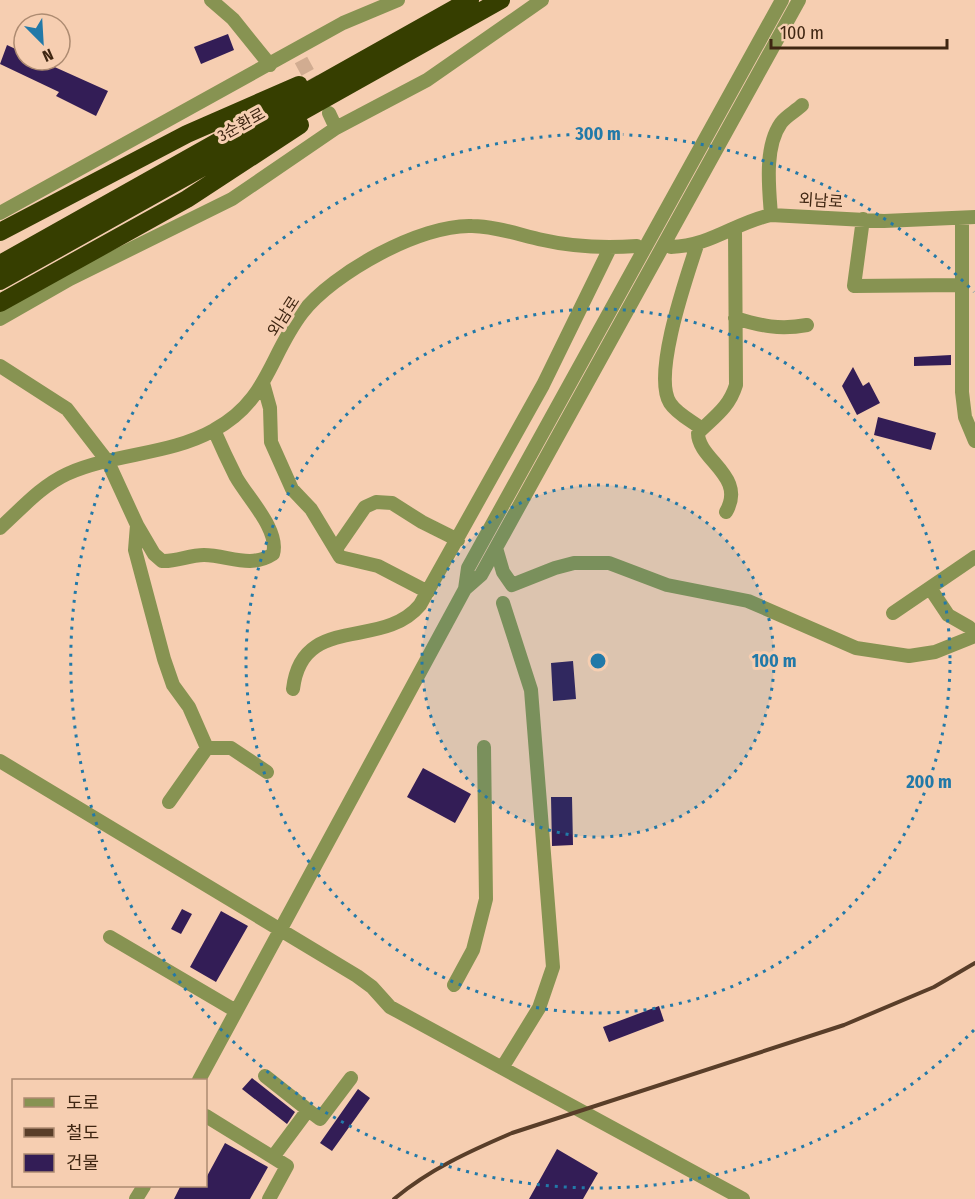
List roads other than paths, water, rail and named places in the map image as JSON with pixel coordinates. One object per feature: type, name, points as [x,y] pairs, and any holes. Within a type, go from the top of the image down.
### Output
[{"type":"highway","name":"3순환로","points":[[0,281],[395,52],[470,0]]},
{"type":"highway","name":"3순환로","points":[[0,264],[395,52],[501,0]]},
{"type":"highway","points":[[0,232],[187,134],[395,52]]},
{"type":"highway","points":[[0,303],[195,195],[395,52]]},
{"type":"street","points":[[211,0],[233,19],[270,65]]},
{"type":"street","points":[[0,213],[270,65],[298,55],[343,23],[398,0]]},
{"type":"street","points":[[0,319],[70,279],[232,199],[336,128],[427,80],[542,0]]},
{"type":"street","points":[[465,590],[468,568],[782,0]]},
{"type":"street","points":[[200,1079],[465,590],[481,575],[799,0]]},
{"type":"street","points":[[771,215],[771,153],[774,137],[781,122],[802,105]]},
{"type":"street","points":[[329,113],[336,128]]},
{"type":"street","name":"외남로","points":[[671,247],[697,245],[754,219],[771,215],[863,219],[968,217]]},
{"type":"street","points":[[968,217],[961,285],[962,392],[965,417],[975,441]]},
{"type":"street","points":[[863,219],[854,286],[961,285]]},
{"type":"street","name":"외남로","points":[[0,528],[53,482],[80,469],[181,443],[214,430],[251,402],[293,325],[314,299],[356,268],[400,243],[469,225],[546,241],[610,248],[637,246]]},
{"type":"street","points":[[726,512],[730,504],[727,480],[721,468],[701,446],[698,433],[722,412],[732,398],[736,385],[735,229]]},
{"type":"street","points":[[697,245],[676,311],[665,384],[669,402],[675,410],[702,429]]},
{"type":"street","points":[[293,689],[298,665],[317,645],[404,620],[413,614],[458,540],[537,397],[610,248]]},
{"type":"street","points":[[735,318],[774,328],[807,325]]},
{"type":"street","points":[[0,366],[67,409],[108,462],[137,525],[154,554],[162,561],[205,555],[250,561],[273,554],[274,542],[261,512],[237,479],[214,430]]},
{"type":"street","points":[[263,383],[270,408],[271,442],[292,489],[311,508],[340,557],[378,566],[428,592]]},
{"type":"street","points":[[537,397],[570,413]]},
{"type":"street","points":[[336,549],[365,507],[376,502],[393,503],[422,522],[458,540]]},
{"type":"street","points":[[137,525],[135,550],[164,659],[173,685],[189,707],[207,748]]},
{"type":"street","points":[[496,548],[503,572],[512,585],[574,563],[609,563],[667,585],[748,601],[856,648],[909,656],[935,652],[975,636],[969,627],[948,615],[930,588]]},
{"type":"street","points":[[892,613],[975,557]]},
{"type":"street","points":[[502,1068],[538,1008],[553,967],[531,690],[503,603]]},
{"type":"street","points":[[454,985],[473,950],[486,899],[484,747]]},
{"type":"street","points":[[207,748],[249,749]]},
{"type":"street","points":[[169,802],[207,748]]},
{"type":"street","points":[[231,748],[267,772]]},
{"type":"street","points":[[0,761],[357,976],[372,987],[390,1007],[743,1199]]},
{"type":"street","points":[[110,938],[236,1011]]},
{"type":"street","points":[[265,1076],[320,1119],[351,1078]]},
{"type":"street","points":[[273,1157],[308,1110]]},
{"type":"street","points":[[207,1117],[287,1166],[269,1199]]},
{"type":"tunnel","points":[[301,60],[320,95]]},
{"type":"railway","points":[[394,1199],[436,1170],[512,1133],[844,1025],[934,987],[975,963]]}]
